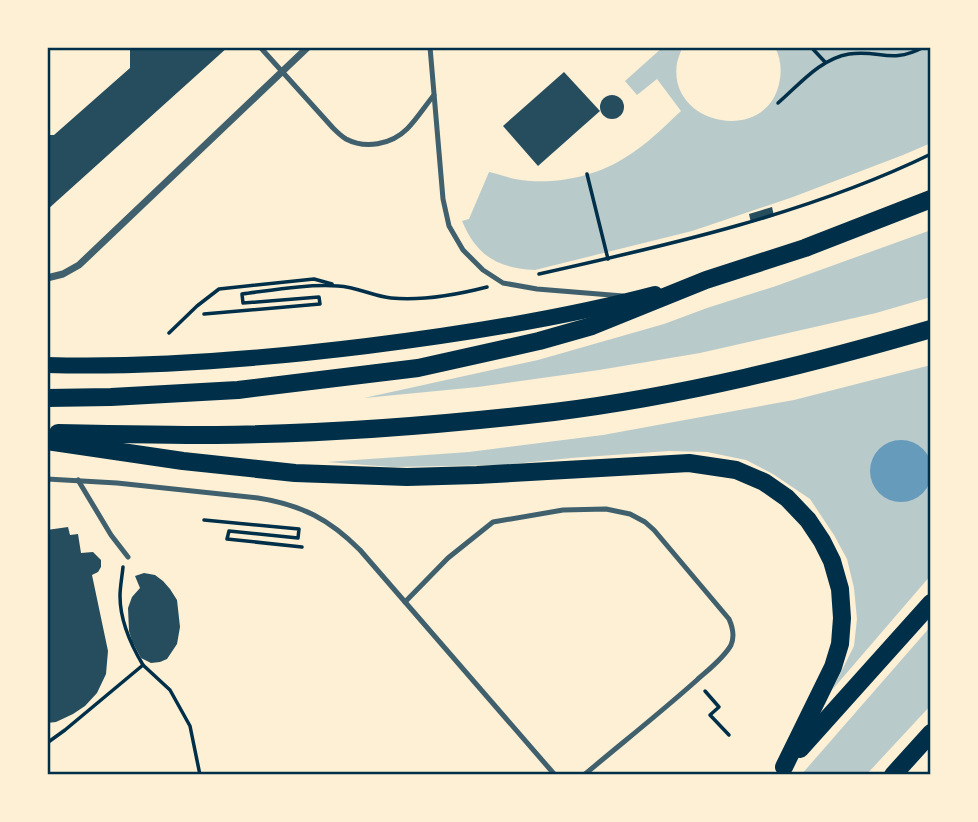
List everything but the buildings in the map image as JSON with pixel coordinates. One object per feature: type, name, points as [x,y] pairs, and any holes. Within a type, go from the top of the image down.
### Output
[{"type":"highway","points":[[47,398],[238,390],[418,368],[540,341],[592,326],[706,281],[805,248],[931,199]]},
{"type":"highway","points":[[47,433],[218,435],[341,430],[449,423],[557,411],[661,395],[762,375],[931,329]]},
{"type":"highway","points":[[47,441],[183,461],[295,473],[421,477],[689,463],[736,470],[764,482],[787,498],[808,520],[822,541],[832,561],[840,589],[842,618],[840,644],[833,667],[780,771]]},
{"type":"highway","points":[[780,771],[931,603]]},
{"type":"highway","points":[[893,775],[931,733]]},
{"type":"main road","points":[[47,365],[235,360],[321,352],[529,322],[706,281]]},
{"type":"street","points":[[47,278],[79,265],[309,47]]},
{"type":"lane","points":[[260,47],[333,128],[345,138],[360,144],[377,145],[392,140],[405,131],[434,95]]},
{"type":"lane","points":[[430,47],[443,199],[449,226],[463,250],[483,270],[503,283],[537,289],[640,298]]},
{"type":"lane","points":[[47,479],[281,501],[325,520],[360,550],[555,775]]},
{"type":"lane","points":[[79,480],[111,535],[128,557]]},
{"type":"lane","points":[[405,602],[448,558],[493,522],[563,510],[606,509],[630,514],[654,530],[729,619],[733,628],[732,643],[663,710],[584,775]]},
{"type":"path","points":[[811,47],[825,62]]},
{"type":"path","points":[[778,103],[825,62],[852,54],[902,56],[924,47]]},
{"type":"path","points":[[204,314],[320,304],[319,296],[243,303],[242,293],[316,286],[357,288],[388,298],[412,299],[467,292],[697,237],[856,185],[931,154]]},
{"type":"path","points":[[587,174],[608,259]]},
{"type":"path","points":[[169,333],[219,289],[314,279],[337,286]]},
{"type":"path","points":[[204,520],[299,529],[298,538],[229,531],[228,539],[302,547]]},
{"type":"path","points":[[128,557],[123,564],[120,597],[131,645],[143,665],[170,690],[190,726],[200,775]]},
{"type":"path","points":[[47,743],[143,665]]},
{"type":"path","points":[[695,681],[719,707],[710,715],[729,735]]},
{"type":"shaded area","points":[[663,47],[682,47],[677,63],[678,84],[687,101],[701,113],[719,120],[738,121],[756,115],[770,103],[779,84],[780,74],[780,61],[775,47],[931,47],[931,143],[793,197],[692,231],[535,270],[510,266],[490,258],[474,243],[462,221],[469,219],[489,172],[529,181],[573,178],[601,170],[633,152],[655,136],[681,111],[657,79],[637,95],[625,81]]},
{"type":"shaded area","points":[[931,230],[931,297],[876,313],[700,353],[478,387],[364,398],[538,360],[664,324]]},
{"type":"shaded area","points":[[931,365],[931,575],[832,690],[854,646],[857,619],[854,588],[847,559],[810,499],[746,460],[707,452],[669,451],[503,465],[392,467],[327,462],[469,452],[603,435],[794,400]]},
{"type":"shaded area","points":[[931,626],[931,705],[866,775],[801,775]]},
{"type":"water","points":[[901,440],[913,442],[923,449],[930,459],[930,483],[923,493],[913,500],[901,502],[889,500],[879,493],[872,483],[870,471],[872,459],[879,449],[889,442]]}]
